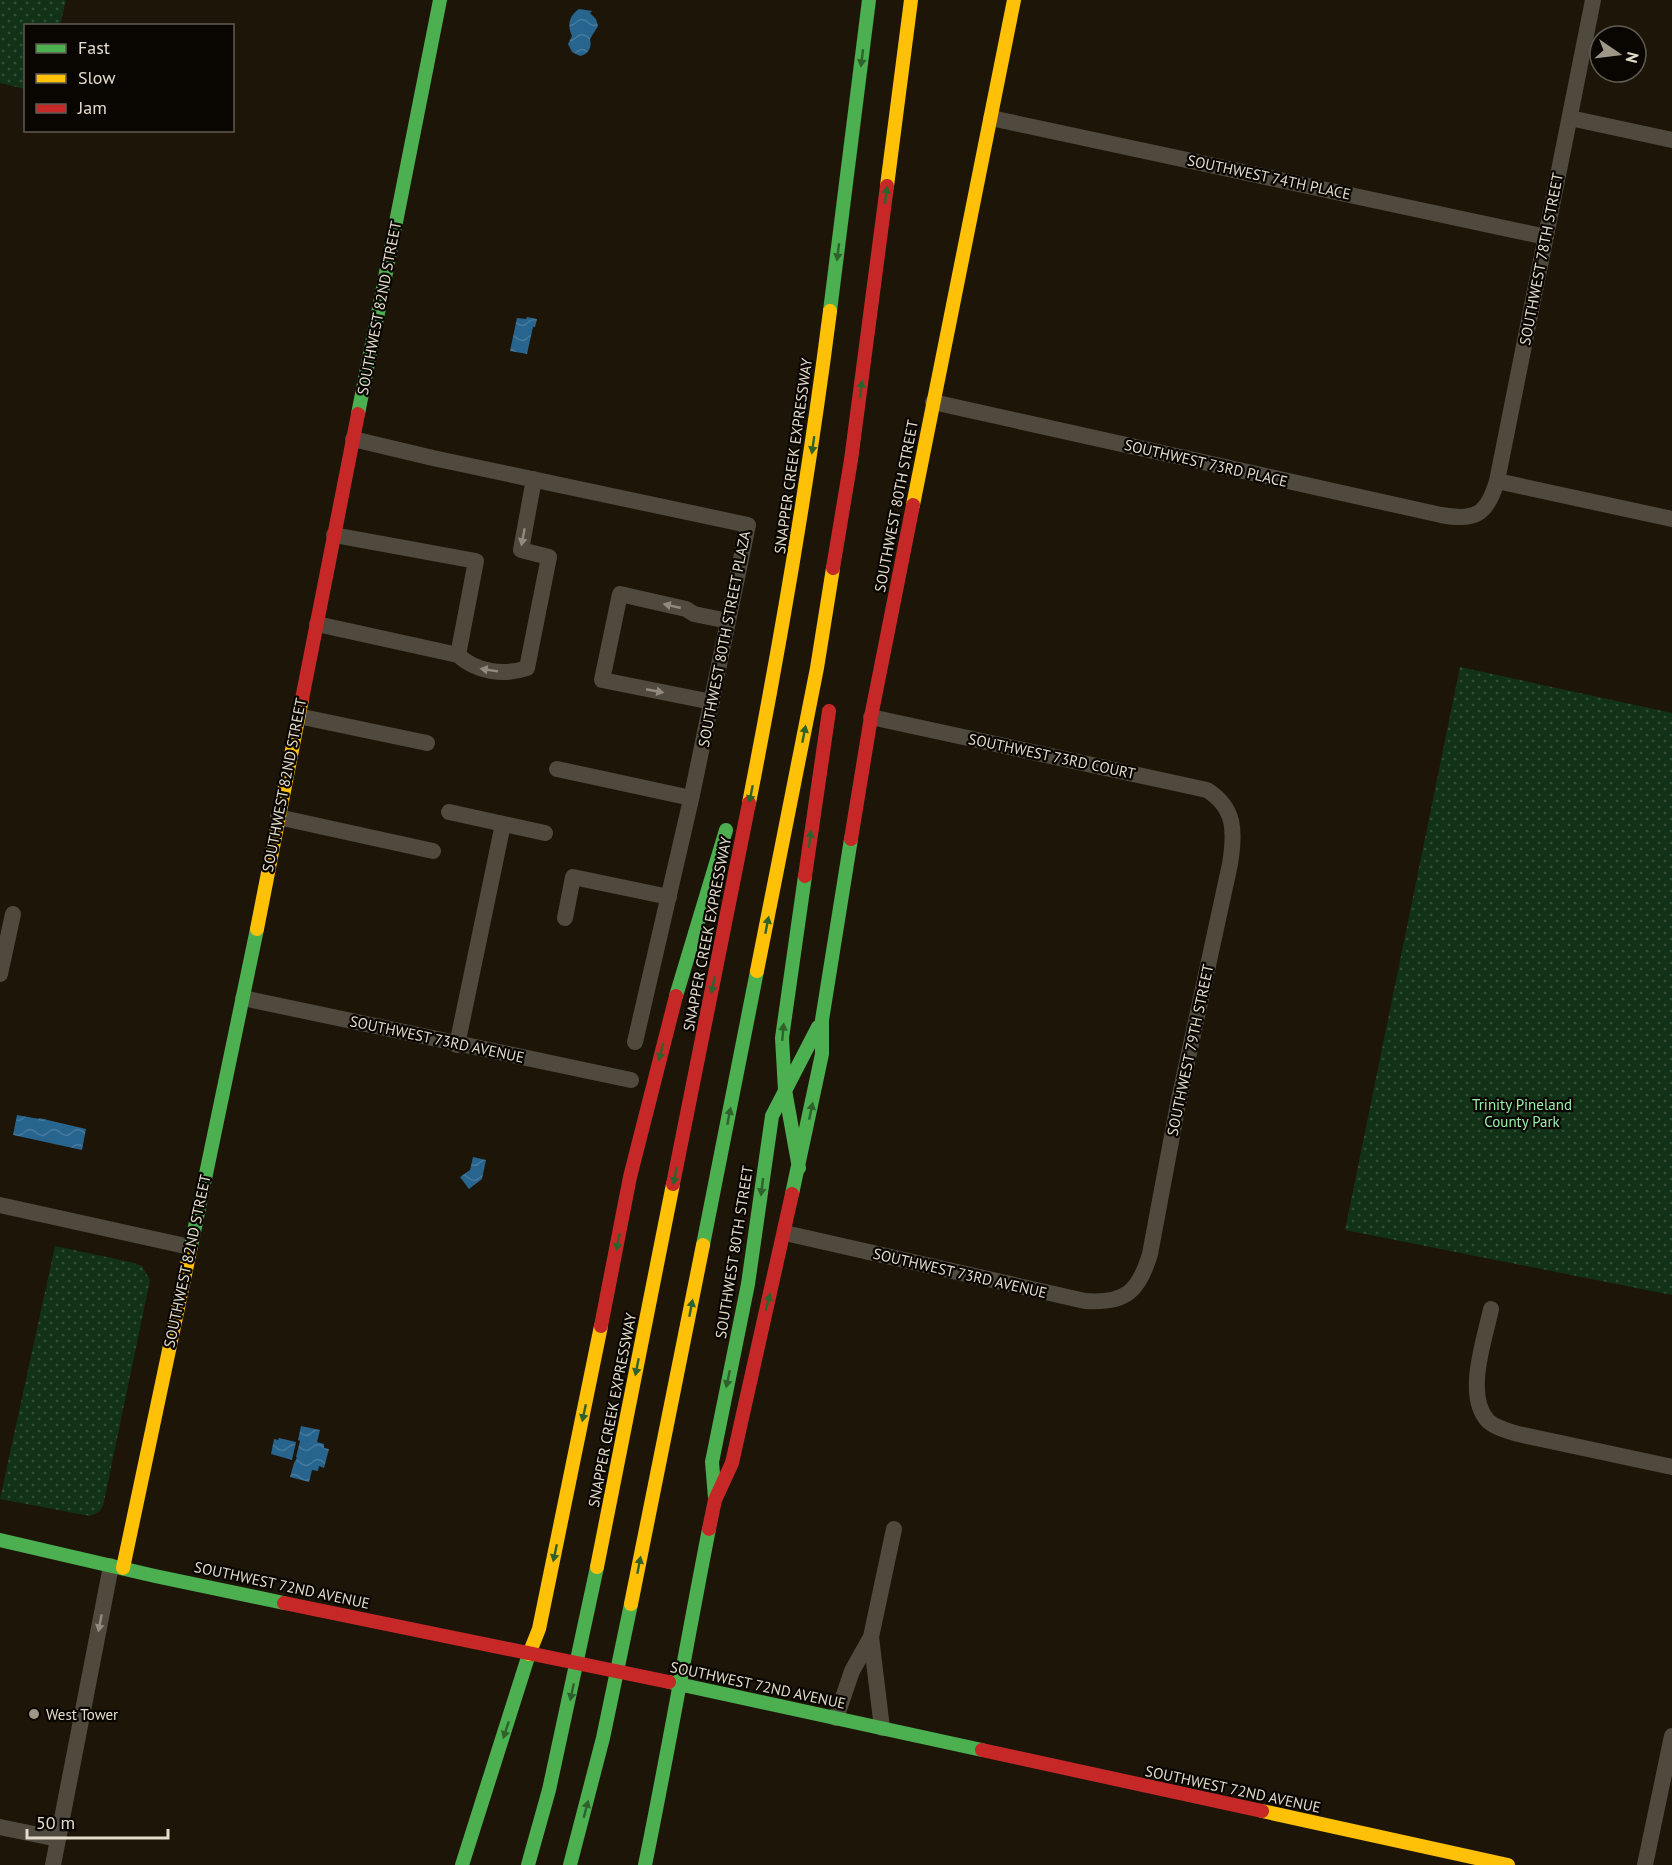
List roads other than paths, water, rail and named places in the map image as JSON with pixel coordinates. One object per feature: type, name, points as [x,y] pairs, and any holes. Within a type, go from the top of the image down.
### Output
[{"type":"main road","name":"SOUTHWEST 82ND STREET","points":[[117,1567],[190,1247],[243,998],[440,0]]},
{"type":"main road","name":"SNAPPER CREEK EXPRESSWAY","points":[[528,1865],[549,1790],[588,1614],[778,654],[819,398],[869,0]]},
{"type":"main road","points":[[570,1865],[603,1738],[628,1623],[796,775],[841,530],[911,0]]},
{"type":"main road","name":"SOUTHWEST 80TH STREET","points":[[645,1865],[715,1500],[732,1463],[785,1233],[822,1053],[822,1020],[871,717],[1014,0]]},
{"type":"main road","points":[[841,530],[847,561]]},
{"type":"main road","points":[[738,789],[778,654]]},
{"type":"main road","points":[[799,1168],[785,1090],[782,1053],[783,1023],[832,693]]},
{"type":"main road","points":[[462,1865],[539,1629],[630,1177],[671,1013],[728,822]]},
{"type":"main road","name":"SOUTHWEST 80TH STREET","points":[[715,1500],[712,1462],[748,1284],[769,1131],[775,1107],[822,1020]]},
{"type":"main road","name":"SOUTHWEST 72ND AVENUE","points":[[0,1540],[117,1567],[836,1718],[1508,1865]]},
{"type":"street","name":"SOUTHWEST 78TH STREET","points":[[1479,514],[1490,501],[1497,481],[1593,0]]},
{"type":"street","name":"SOUTHWEST 74TH PLACE","points":[[991,118],[1546,237]]},
{"type":"street","points":[[1570,118],[1672,140]]},
{"type":"street","name":"SOUTHWEST 73RD PLACE","points":[[933,402],[1441,515],[1462,518],[1479,514]]},
{"type":"street","name":"SOUTHWEST 80TH STREET PLAZA","points":[[353,439],[748,525],[712,702],[635,1042]]},
{"type":"street","points":[[317,624],[458,655],[471,665],[490,670],[517,671],[527,668],[549,557],[521,550],[534,479]]},
{"type":"street","points":[[1497,481],[1672,519]]},
{"type":"street","points":[[334,536],[476,561],[458,655]]},
{"type":"street","points":[[712,702],[602,681],[620,594],[728,621]]},
{"type":"street","points":[[298,716],[427,743]]},
{"type":"street","name":"SOUTHWEST 73RD COURT","points":[[871,717],[1196,786],[1216,796],[1227,807]]},
{"type":"street","points":[[556,770],[691,798]]},
{"type":"street","name":"SOUTHWEST 79TH STREET","points":[[1133,1291],[1140,1281],[1150,1254],[1178,1104],[1230,864],[1232,828],[1227,807]]},
{"type":"street","points":[[449,812],[545,833]]},
{"type":"street","points":[[278,817],[433,851]]},
{"type":"street","points":[[457,1045],[503,824]]},
{"type":"street","points":[[565,918],[573,877],[669,897]]},
{"type":"street","points":[[0,974],[13,914]]},
{"type":"street","name":"SOUTHWEST 73RD AVENUE","points":[[243,998],[631,1080]]},
{"type":"street","points":[[0,1205],[190,1247]]},
{"type":"street","name":"SOUTHWEST 73RD AVENUE","points":[[785,1233],[1085,1301],[1113,1300],[1133,1291]]},
{"type":"street","points":[[1491,1309],[1476,1383],[1479,1404],[1489,1421],[1518,1434],[1672,1467]]},
{"type":"street","points":[[836,1718],[852,1671],[871,1636],[894,1529]]},
{"type":"street","name":"SOUTHWEST 82ND STREET","points":[[53,1865],[117,1567]]},
{"type":"street","points":[[871,1636],[882,1728]]},
{"type":"street","points":[[852,1671],[876,1678]]},
{"type":"street","points":[[1645,1865],[1672,1736]]},
{"type":"street","points":[[0,1827],[58,1839]]},
{"type":"water","points":[[579,9],[592,11],[590,13],[596,19],[598,26],[590,39],[589,50],[580,56],[572,52],[568,44],[572,36],[570,21]]},
{"type":"water","points":[[527,317],[537,319],[527,354],[510,351],[517,318],[526,319]]},
{"type":"water","points":[[17,1115],[86,1129],[82,1150],[13,1135]]},
{"type":"water","points":[[473,1157],[486,1160],[482,1179],[469,1189],[460,1177],[470,1170]]},
{"type":"water","points":[[301,1426],[320,1430],[317,1442],[329,1449],[324,1468],[319,1466],[318,1471],[312,1470],[309,1482],[290,1477],[297,1458]]},
{"type":"water","points":[[274,1439],[296,1442],[292,1460],[271,1454]]},
{"type":"place","name":"West Tower","points":[[34,1714]]},
{"type":"park label","name":"Trinity Pineland County Park","points":[[1522,1112]]}]
